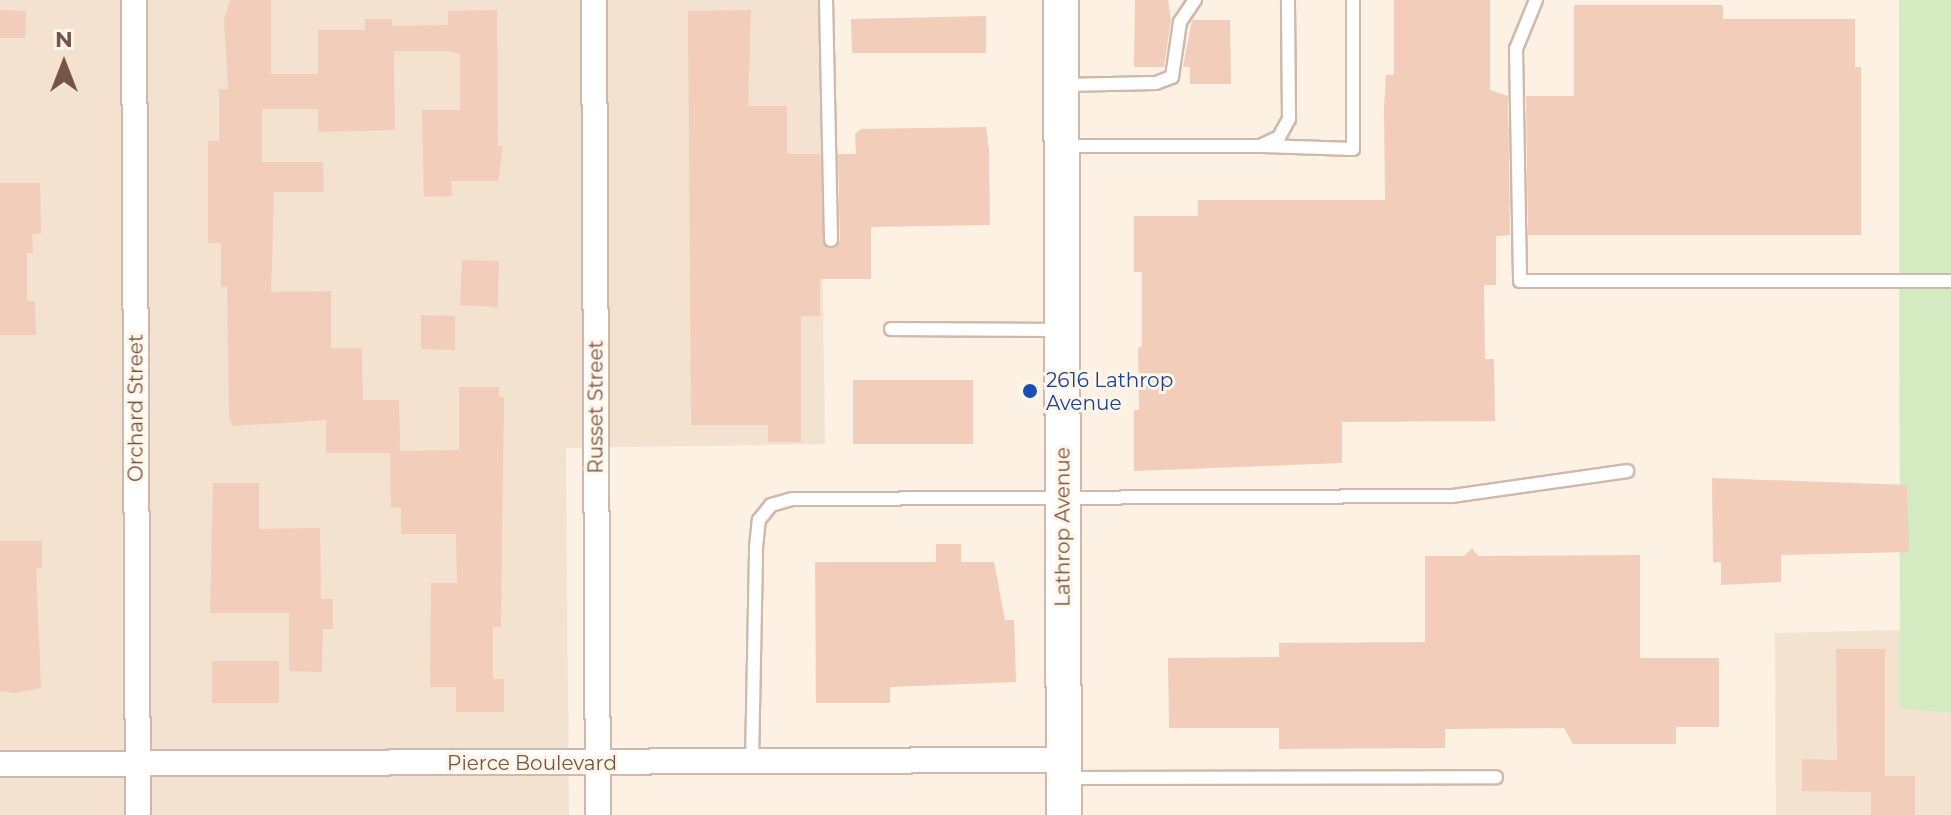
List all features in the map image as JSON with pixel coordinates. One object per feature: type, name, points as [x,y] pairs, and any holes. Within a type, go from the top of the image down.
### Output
[{"type":"street","name":"Orchard Street","points":[[134,0],[138,815]]},
{"type":"street","name":"Russet Street","points":[[594,0],[598,815]]},
{"type":"street","name":"Lathrop Avenue","points":[[1061,0],[1064,815]]},
{"type":"street","name":"Pierce Boulevard","points":[[0,764],[752,762],[1064,769]]},
{"type":"lane","points":[[826,0],[831,240]]},
{"type":"lane","points":[[1062,85],[1156,83],[1172,77],[1180,22],[1195,0]]},
{"type":"lane","points":[[1260,146],[1279,137],[1289,119],[1288,0]]},
{"type":"lane","points":[[1062,146],[1353,149],[1353,0]]},
{"type":"lane","points":[[1536,0],[1516,49],[1520,281],[1951,281]]},
{"type":"lane","points":[[891,329],[1062,330]]},
{"type":"lane","points":[[752,762],[756,547],[759,520],[771,505],[792,499],[1452,496],[1627,471]]},
{"type":"lane","points":[[1064,769],[1496,777]]},
{"type":"shaded area","points":[[0,0],[819,0],[825,444],[566,448],[569,815],[0,815]]},
{"type":"shaded area","points":[[1900,630],[1900,709],[1951,713],[1951,815],[1776,815],[1775,633]]},
{"type":"green space","points":[[1899,0],[1951,0],[1951,713],[1900,709]]},
{"type":"building","points":[[230,0],[271,0],[271,74],[318,74],[318,30],[365,30],[365,19],[392,19],[392,26],[448,25],[448,11],[497,10],[498,146],[503,146],[498,181],[451,181],[452,196],[424,197],[422,110],[460,110],[460,54],[449,51],[394,51],[395,130],[318,132],[318,109],[262,109],[262,162],[323,162],[324,192],[274,192],[271,292],[331,291],[331,348],[362,348],[363,400],[399,400],[400,451],[459,450],[459,387],[499,387],[499,397],[504,397],[501,627],[493,627],[493,679],[504,679],[504,712],[456,712],[456,687],[430,687],[431,583],[457,583],[456,534],[401,534],[401,507],[391,508],[390,453],[326,453],[326,420],[233,426],[229,419],[227,287],[221,287],[221,243],[208,243],[208,141],[219,141],[219,89],[228,89],[224,20]]},
{"type":"building","points":[[1135,0],[1168,0],[1171,20],[1164,67],[1134,67]]},
{"type":"building","points":[[1394,0],[1490,0],[1490,90],[1508,96],[1510,235],[1496,236],[1496,285],[1484,285],[1485,359],[1494,359],[1495,421],[1342,422],[1342,463],[1134,471],[1134,410],[1139,410],[1138,347],[1142,347],[1142,272],[1134,272],[1134,216],[1198,216],[1198,200],[1385,200],[1384,106],[1386,75],[1394,75]]},
{"type":"building","points":[[1574,5],[1723,5],[1723,19],[1855,19],[1855,67],[1861,67],[1861,235],[1528,235],[1526,96],[1574,96]]},
{"type":"building","points":[[0,10],[26,11],[25,38],[0,38]]},
{"type":"building","points":[[751,10],[748,106],[787,106],[787,154],[820,154],[826,247],[835,248],[840,241],[838,154],[856,154],[855,134],[861,129],[986,127],[989,149],[990,225],[871,227],[871,279],[820,279],[820,316],[801,316],[801,442],[768,442],[768,425],[691,425],[688,11]]},
{"type":"building","points":[[986,16],[986,53],[852,53],[851,19]]},
{"type":"building","points":[[1192,20],[1230,20],[1231,84],[1190,84],[1190,67],[1183,67]]},
{"type":"building","points":[[0,183],[40,183],[41,234],[32,234],[33,253],[27,253],[27,301],[35,301],[36,335],[0,335]]},
{"type":"building","points":[[462,260],[499,261],[498,307],[460,305]]},
{"type":"building","points":[[421,315],[455,316],[455,350],[421,349]]},
{"type":"building","points":[[853,380],[973,380],[973,444],[853,444]]},
{"type":"building","points":[[1712,478],[1907,485],[1909,552],[1781,555],[1781,582],[1721,585],[1721,562],[1713,563]]},
{"type":"building","points":[[213,483],[259,483],[259,529],[320,528],[321,599],[333,599],[333,629],[323,629],[322,672],[289,671],[289,613],[210,613]]},
{"type":"building","points":[[0,541],[42,541],[42,568],[36,568],[41,688],[15,693],[0,691]]},
{"type":"building","points":[[936,544],[961,544],[961,562],[994,562],[1005,620],[1014,620],[1016,682],[890,687],[890,703],[816,703],[815,562],[936,562]]},
{"type":"building","points":[[1472,548],[1478,556],[1640,555],[1640,658],[1719,658],[1719,727],[1676,727],[1676,744],[1573,744],[1564,728],[1445,729],[1445,748],[1279,749],[1279,728],[1169,728],[1168,658],[1279,657],[1279,643],[1425,642],[1425,556],[1464,556]]},
{"type":"building","points":[[1836,649],[1885,649],[1885,776],[1915,776],[1915,815],[1871,815],[1871,792],[1802,791],[1802,759],[1837,760]]},
{"type":"building","points":[[212,661],[279,661],[279,703],[212,703]]},
{"type":"place","name":"2616 Lathrop Avenue","points":[[1030,391]]}]
